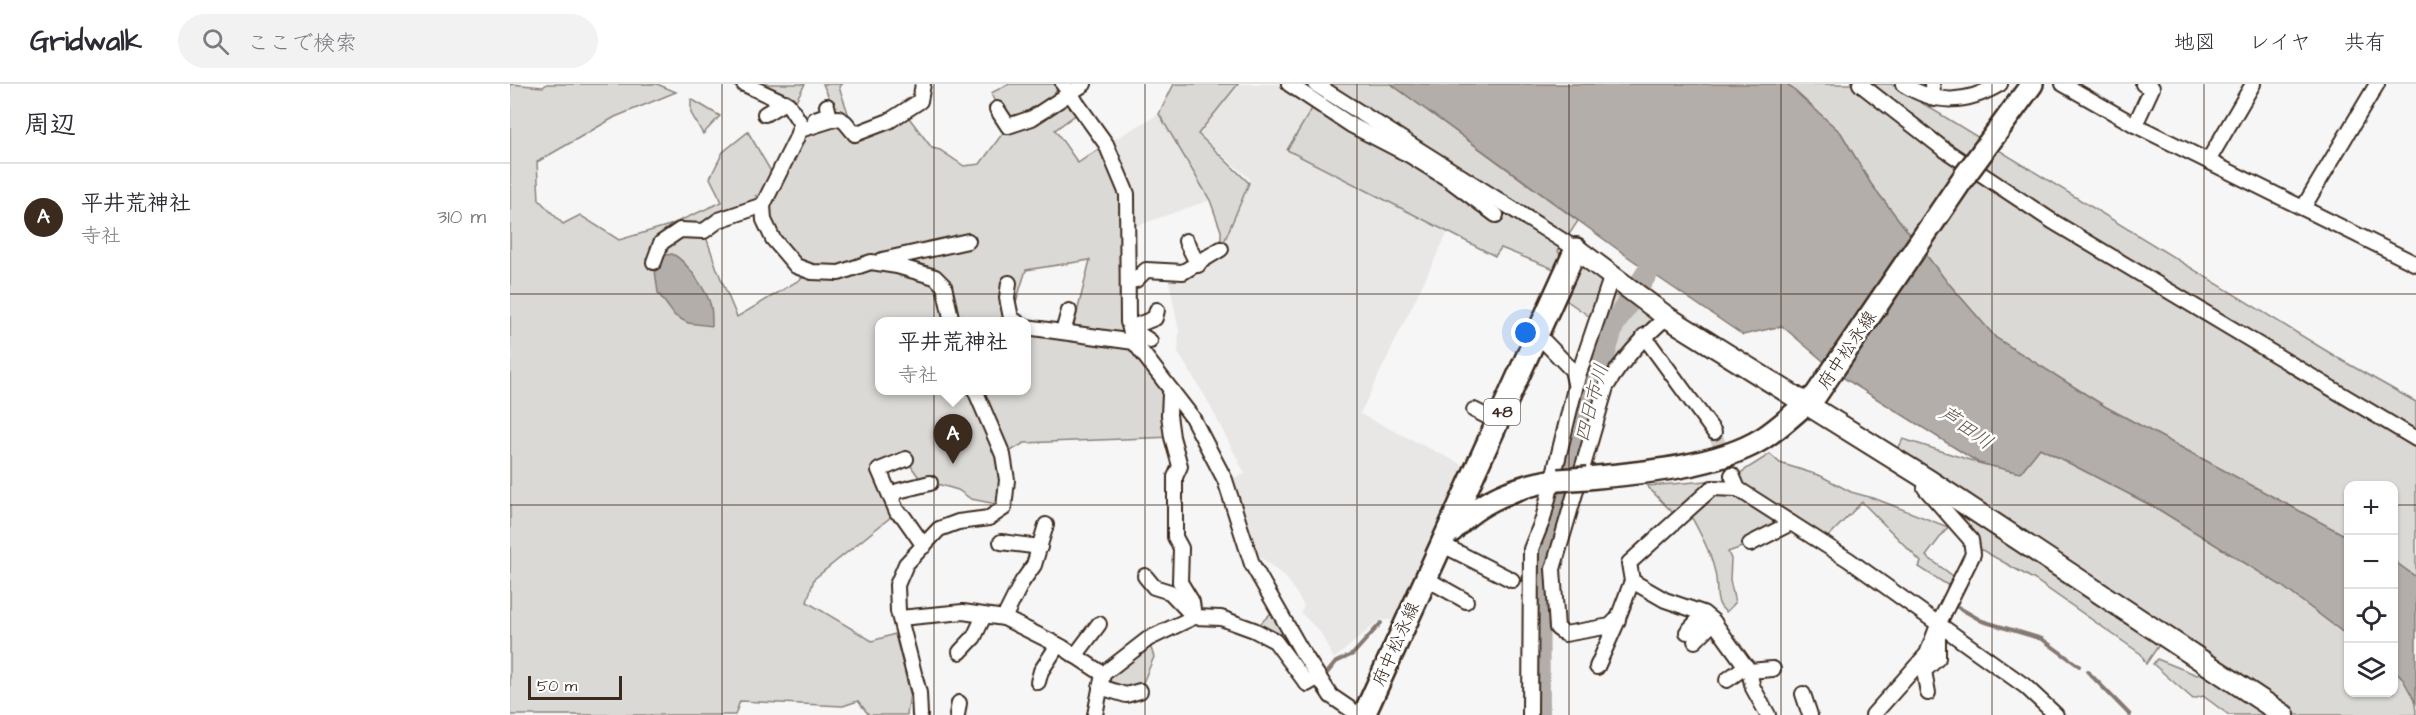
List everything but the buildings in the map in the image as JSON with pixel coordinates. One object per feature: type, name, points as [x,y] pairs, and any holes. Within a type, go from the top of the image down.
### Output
[{"type":"main road","name":"府中松永線","points":[[1442,544],[1470,513],[1539,482],[1680,466],[1732,453],[1762,439],[1811,400],[1964,178],[2032,84]]},
{"type":"main road","name":"府中松永線","points":[[1364,715],[1575,249]]},
{"type":"street","points":[[744,84],[785,102],[793,108],[801,127]]},
{"type":"street","points":[[801,127],[838,118],[845,122],[855,134],[889,121],[920,101],[923,84]]},
{"type":"street","points":[[997,109],[1008,126],[1032,118],[1065,87],[1084,84]]},
{"type":"street","points":[[1289,84],[1351,125],[1414,152],[1496,215]]},
{"type":"street","points":[[1315,84],[1414,152],[1575,249],[1667,317],[1811,400],[1930,482],[2284,715]]},
{"type":"street","points":[[1860,84],[1942,148],[2042,214],[2416,440]]},
{"type":"street","points":[[1903,84],[1920,95],[1934,99],[1954,100],[1971,97],[2000,84]]},
{"type":"street","points":[[1932,84],[1934,99]]},
{"type":"street","points":[[2135,126],[2152,88],[2144,84]]},
{"type":"street","points":[[2208,161],[2253,84]]},
{"type":"street","points":[[2303,208],[2377,84]]},
{"type":"street","points":[[2064,85],[2135,126],[2416,264]]},
{"type":"street","points":[[1065,87],[1106,144],[1127,194],[1130,328],[1134,342],[1192,417],[1225,480],[1252,564],[1319,677],[1331,696],[1359,715]]},
{"type":"street","points":[[765,114],[785,102]]},
{"type":"street","points":[[827,106],[829,114],[801,127],[762,205],[764,220],[773,239],[796,266],[812,272],[838,273],[871,262],[968,241]]},
{"type":"street","points":[[654,262],[661,243],[680,230],[704,231],[719,220],[762,205]]},
{"type":"street","points":[[1186,241],[1198,265]]},
{"type":"street","points":[[1128,281],[1136,280],[1146,270],[1183,272],[1221,249]]},
{"type":"street","points":[[871,262],[897,266],[935,277],[944,286],[951,317]]},
{"type":"street","points":[[1530,715],[1531,549],[1544,519],[1556,481],[1575,387],[1615,277]]},
{"type":"street","points":[[1009,283],[1007,298],[1011,317]]},
{"type":"street","points":[[1130,328],[1155,318],[1157,310]]},
{"type":"street","points":[[1063,332],[1069,311]]},
{"type":"street","points":[[1618,618],[1610,626],[1565,634],[1557,628],[1553,569],[1606,387],[1622,361],[1644,336],[1667,317]]},
{"type":"street","points":[[1031,328],[1134,342]]},
{"type":"street","points":[[1130,328],[1150,341]]},
{"type":"street","points":[[1538,334],[1572,370],[1575,387]]},
{"type":"street","points":[[1644,336],[1714,432]]},
{"type":"street","points":[[1172,391],[1169,415],[1180,466],[1175,477],[1175,537],[1181,548],[1180,582],[1192,602],[1189,624]]},
{"type":"street","points":[[920,715],[919,693],[900,618],[897,585],[906,564],[939,529],[958,522],[989,518],[1004,507],[1007,480],[1004,455],[977,395]]},
{"type":"street","points":[[1474,411],[1498,422]]},
{"type":"street","points":[[906,459],[879,470],[897,512],[924,546]]},
{"type":"street","points":[[1732,475],[1738,489]]},
{"type":"street","points":[[1873,715],[1927,654],[1938,625],[1973,554],[1971,540],[1925,488],[1930,482]]},
{"type":"street","points":[[891,498],[898,491],[930,483]]},
{"type":"street","points":[[1597,667],[1632,581],[1629,563],[1712,488],[1738,489],[1849,560],[2025,686],[2056,715]]},
{"type":"street","points":[[1750,544],[1791,523]]},
{"type":"street","points":[[1004,618],[1034,565],[1046,525]]},
{"type":"street","points":[[1001,542],[1040,547]]},
{"type":"street","points":[[1442,544],[1512,580]]},
{"type":"street","points":[[1145,576],[1154,587],[1170,592],[1189,624]]},
{"type":"street","points":[[1426,576],[1466,601]]},
{"type":"street","points":[[1632,581],[1665,600],[1709,618],[1748,668],[1754,688],[1768,715]]},
{"type":"street","points":[[1173,585],[1185,598],[1189,624]]},
{"type":"street","points":[[900,618],[963,612],[1004,618],[1076,656],[1101,680],[1126,695],[1140,691]]},
{"type":"street","points":[[960,652],[974,637],[984,616]]},
{"type":"street","points":[[1095,715],[1101,680],[1143,641],[1189,624],[1221,618],[1254,630],[1275,641],[1307,684],[1319,677]]},
{"type":"street","points":[[1691,637],[1709,618]]},
{"type":"street","points":[[1076,656],[1099,624]]},
{"type":"street","points":[[1928,693],[1924,670],[1938,658],[1938,625]]},
{"type":"street","points":[[1038,682],[1041,671],[1058,645]]},
{"type":"street","points":[[1727,680],[1748,668],[1773,669]]},
{"type":"street","points":[[1803,694],[1810,715]]},
{"type":"shaded area","points":[[510,84],[543,87],[547,84],[657,84],[676,92],[615,117],[537,162],[539,200],[563,224],[580,215],[619,240],[670,225],[722,202],[710,178],[723,152],[748,132],[773,175],[760,199],[755,195],[762,204],[800,130],[838,118],[823,84],[842,84],[839,87],[855,133],[903,110],[932,148],[940,150],[964,166],[980,164],[1008,126],[1072,93],[1082,110],[1055,130],[1078,163],[1106,144],[1127,194],[1128,322],[1167,384],[1172,437],[1024,443],[1004,455],[1001,495],[996,504],[971,499],[958,490],[920,479],[906,459],[879,470],[897,512],[814,579],[807,602],[872,641],[895,634],[910,693],[907,715],[869,715],[858,701],[843,706],[740,701],[735,715],[510,715]],"holes":[[[762,205],[773,239],[811,273],[737,317],[704,231]]]},
{"type":"shaded area","points":[[756,84],[805,84],[794,104]]},
{"type":"shaded area","points":[[1009,84],[1054,84],[1058,88],[1047,103],[1009,121],[1002,102],[995,103],[991,93]]},
{"type":"shaded area","points":[[1174,84],[1238,84],[1198,134],[1249,183],[1221,249],[1221,231],[1210,200],[1159,114]]},
{"type":"shaded area","points":[[1238,84],[1289,84],[1316,102],[1287,150],[1448,232],[1360,414],[1469,468],[1399,620],[1380,620],[1334,659],[1320,632],[1301,613],[1304,606],[1288,580],[1245,544],[1225,480],[1245,474],[1206,398],[1178,353],[1179,332],[1167,271],[1220,249],[1250,179],[1198,134]]},
{"type":"shaded area","points":[[1289,84],[1391,84],[1578,221],[1558,251],[1564,261],[1559,271],[1501,248],[1495,256],[1287,150],[1316,102]]},
{"type":"shaded area","points":[[1787,84],[1853,84],[1971,174],[2416,446],[2416,577],[2398,564],[2398,481],[2344,481],[2344,535],[2106,407],[1996,338],[1944,278],[1871,184],[1841,133]]},
{"type":"shaded area","points":[[1871,84],[1891,84],[2343,361],[2416,402],[2416,432],[1999,180]]},
{"type":"shaded area","points":[[691,99],[720,116],[703,134],[691,113]]},
{"type":"shaded area","points":[[1159,114],[1210,200],[1128,229],[1106,144]]},
{"type":"shaded area","points":[[1583,255],[1667,317],[1622,361],[1549,564],[1548,715],[1529,715],[1532,561],[1596,321],[1563,298]]},
{"type":"shaded area","points":[[1903,439],[1979,463],[2020,473],[2040,448],[2158,509],[2282,586],[2344,633],[2344,697],[2398,697],[2398,674],[2410,690],[2416,715],[2295,715],[1897,451]]},
{"type":"shaded area","points":[[1770,454],[1780,463],[1821,476],[1851,492],[1876,499],[1948,527],[1926,556],[1960,581],[1955,590],[1919,567],[1921,562],[1862,502],[1826,539],[1744,486],[1740,473]]},
{"type":"shaded area","points":[[1719,480],[1703,487],[1673,513],[1647,486]]},
{"type":"shaded area","points":[[1738,493],[1788,522],[1750,544],[1728,552],[1731,559],[1730,580],[1735,603],[1726,612],[1718,601],[1716,578],[1709,554],[1691,516],[1714,494]]},
{"type":"shaded area","points":[[1939,494],[2161,642],[2146,664],[2141,654],[2035,580],[1980,549],[1971,540]]},
{"type":"shaded area","points":[[1277,607],[1319,677],[1307,684],[1276,643],[1254,630]]},
{"type":"shaded area","points":[[1148,639],[1154,657],[1142,685],[1127,692],[1109,685],[1108,679]]},
{"type":"shaded area","points":[[2157,659],[2197,675],[2217,671],[2278,715],[2229,715],[2203,696],[2193,699],[2153,664]]},
{"type":"water","name":"芦田川","points":[[1391,84],[1787,84],[1841,133],[1871,184],[1944,278],[1996,338],[2106,407],[2344,535],[2344,633],[2282,586],[2158,509],[2040,448],[2020,473],[1979,463],[1842,377],[1782,326],[1743,335],[1631,259]]},
{"type":"water","points":[[672,254],[690,269],[706,293],[711,307],[712,326],[688,323],[675,316],[658,293],[655,270],[661,256]]},
{"type":"water","points":[[2398,564],[2416,577],[2416,703],[2398,673]]},
{"type":"waterway","points":[[735,84],[740,91]]},
{"type":"waterway","name":"四日市川","points":[[1539,715],[1538,559],[1550,539],[1564,502],[1613,326],[1665,245]]},
{"type":"waterway","points":[[1956,606],[1982,621],[2042,639],[2079,666]]},
{"type":"waterway","points":[[1323,678],[1336,662],[1353,654],[1381,623]]},
{"type":"waterway","points":[[2087,671],[2130,715]]},
{"type":"tunnel","points":[[1714,432],[1732,475]]},
{"type":"place","name":"平井荒神社","points":[[953,464]]}]
